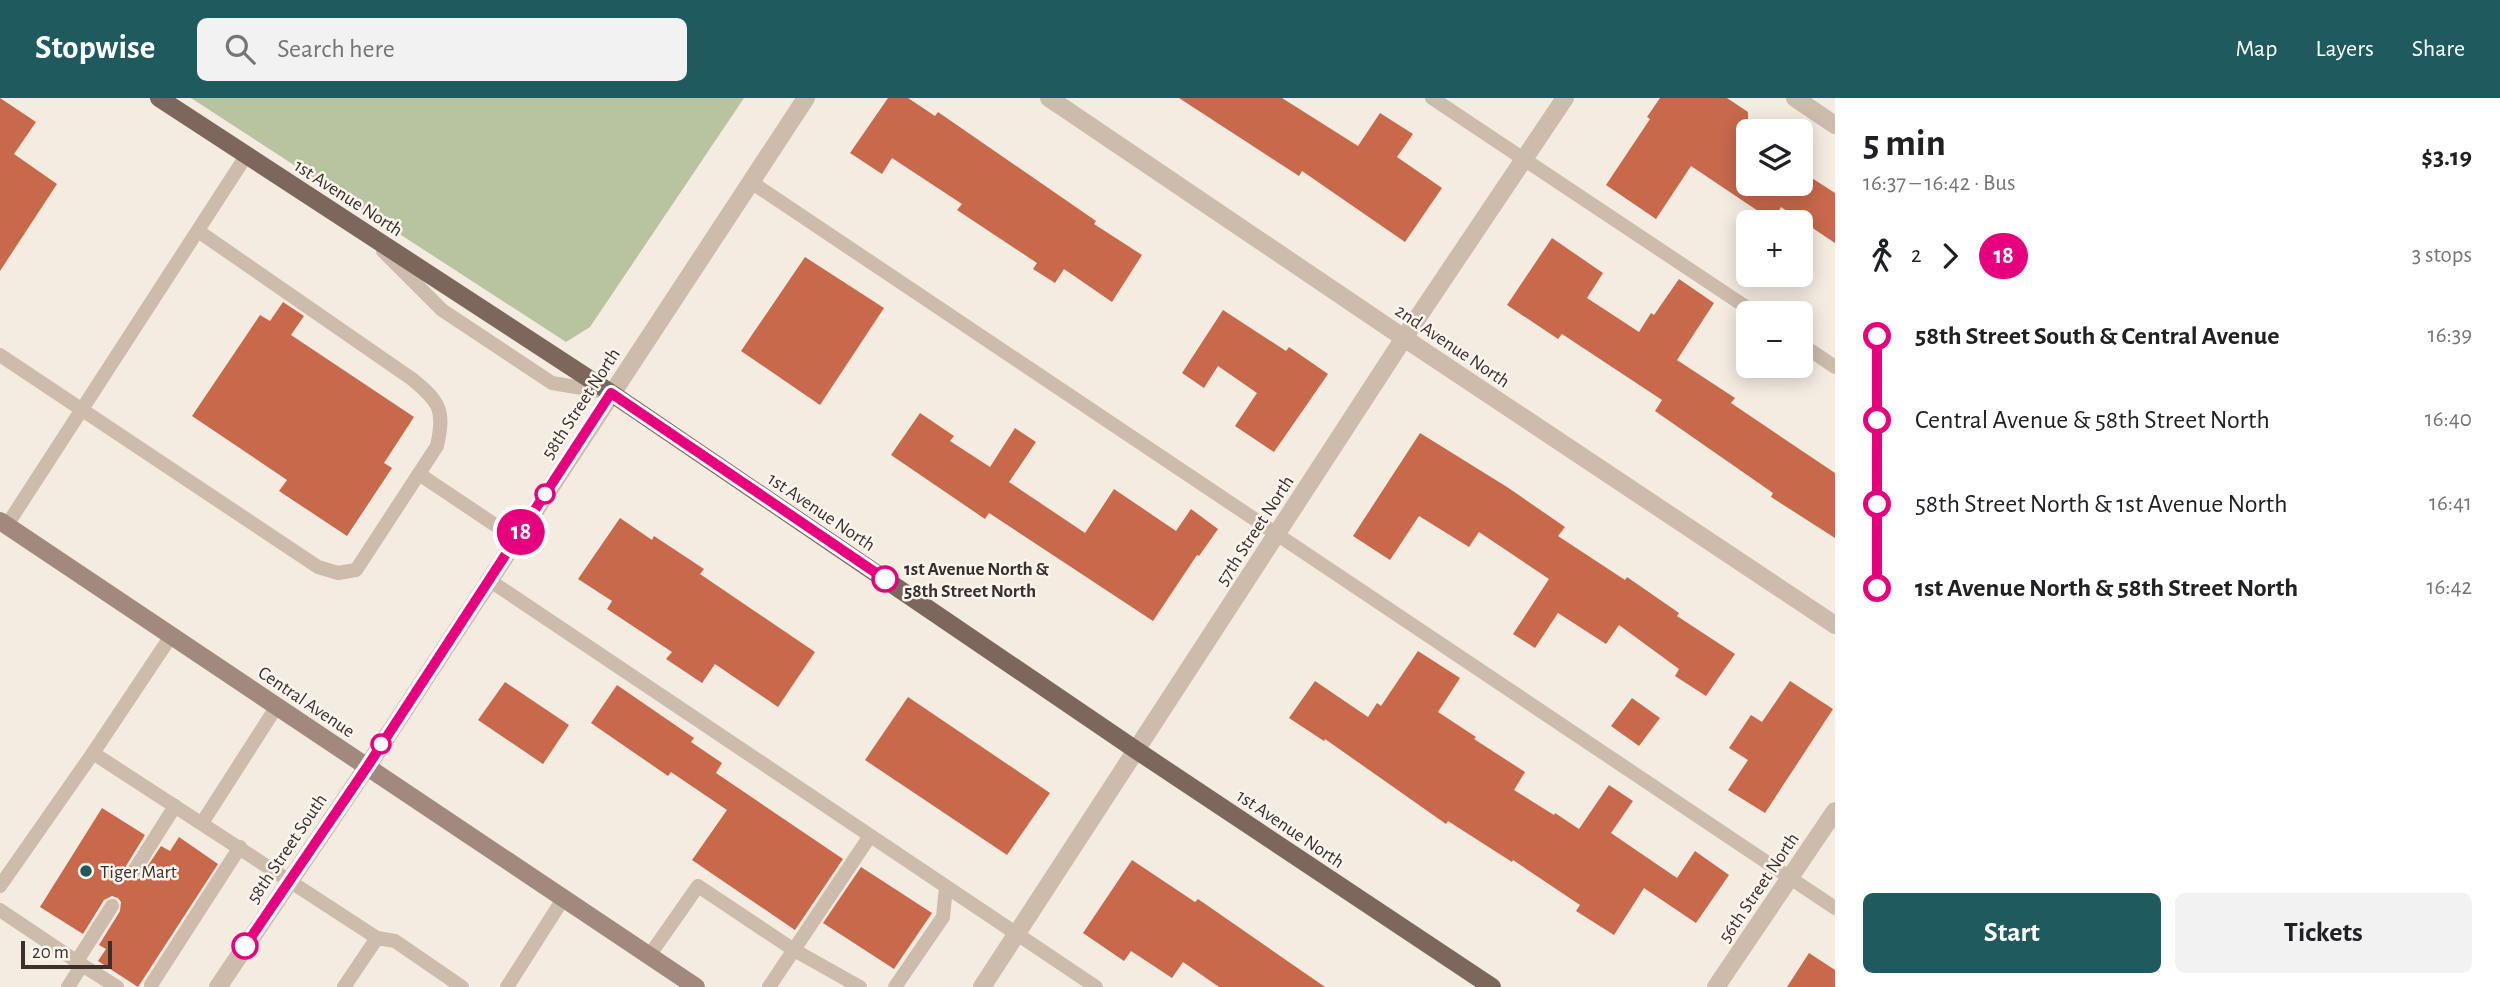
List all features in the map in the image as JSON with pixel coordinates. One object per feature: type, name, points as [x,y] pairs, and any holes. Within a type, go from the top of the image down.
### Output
[{"type":"main road","name":"1st Avenue North","points":[[159,98],[611,393],[1136,750],[1492,987]]},
{"type":"main road","name":"Central Avenue","points":[[4,523],[696,987]]},
{"type":"street","name":"58th Street North","points":[[367,767],[806,98]]},
{"type":"street","name":"2nd Avenue North","points":[[1049,98],[1835,625]]},
{"type":"street","name":"57th Street North","points":[[982,987],[1404,338],[1565,98]]},
{"type":"street","points":[[1794,98],[1835,125]]},
{"type":"street","name":"58th Street South","points":[[218,987],[367,767]]},
{"type":"street","name":"56th Street North","points":[[1716,987],[1835,811]]},
{"type":"lane","points":[[1432,98],[1737,301]]},
{"type":"lane","points":[[4,523],[82,411],[246,156]]},
{"type":"lane","points":[[751,182],[1835,908]]},
{"type":"lane","points":[[0,355],[318,567],[338,573],[356,570],[438,446],[442,424],[440,409],[430,393],[198,230]]},
{"type":"lane","points":[[1813,352],[1835,366]]},
{"type":"lane","points":[[419,474],[516,540]]},
{"type":"lane","points":[[489,580],[1096,987]]},
{"type":"lane","points":[[0,886],[171,636]]},
{"type":"lane","points":[[202,823],[277,706]]},
{"type":"lane","points":[[93,753],[377,938],[395,941],[462,987]]},
{"type":"lane","points":[[134,871],[175,806]]},
{"type":"lane","points":[[769,987],[870,836]]},
{"type":"lane","points":[[152,986],[240,847]]},
{"type":"lane","points":[[649,956],[698,886],[794,950],[860,987]]},
{"type":"lane","points":[[895,987],[943,917],[946,887]]},
{"type":"lane","points":[[507,987],[563,899]]},
{"type":"lane","points":[[68,987],[112,906]]},
{"type":"lane","points":[[0,911],[117,987]]},
{"type":"lane","points":[[344,987],[377,938]]},
{"type":"green space","points":[[191,98],[744,98],[590,327],[566,342],[378,220],[368,210],[366,212]]},
{"type":"building","points":[[0,98],[36,122],[14,154],[57,184],[0,271]]},
{"type":"building","points":[[888,98],[908,98],[935,116],[938,112],[1096,221],[1094,224],[1142,255],[1112,302],[1064,269],[1055,283],[1033,269],[1037,263],[957,210],[962,204],[892,158],[882,174],[850,153]]},
{"type":"building","points":[[1179,98],[1282,98],[1358,146],[1380,113],[1413,134],[1397,157],[1442,188],[1405,242],[1302,171],[1299,176]]},
{"type":"building","points":[[1660,98],[1727,98],[1748,112],[1748,119],[1736,119],[1736,196],[1813,196],[1813,179],[1835,193],[1835,243],[1813,228],[1813,210],[1786,210],[1781,207],[1779,210],[1757,210],[1691,166],[1656,219],[1606,185],[1650,119],[1647,117]]},
{"type":"building","points":[[1552,238],[1603,273],[1587,298],[1639,332],[1679,279],[1714,303],[1677,360],[1735,398],[1731,403],[1835,473],[1835,538],[1771,497],[1773,493],[1655,411],[1662,400],[1562,334],[1558,339],[1507,305]]},
{"type":"building","points":[[805,257],[884,308],[820,405],[741,351]]},
{"type":"building","points":[[283,302],[304,316],[291,335],[414,417],[384,463],[392,468],[347,536],[279,491],[287,480],[192,416],[260,315],[270,321]]},
{"type":"building","points":[[1223,310],[1286,351],[1289,347],[1328,374],[1274,452],[1235,426],[1257,393],[1218,366],[1204,388],[1182,373]]},
{"type":"building","points":[[920,413],[954,436],[950,441],[990,467],[1015,428],[1036,442],[1009,482],[1085,533],[1114,489],[1176,531],[1191,509],[1218,529],[1199,556],[1197,555],[1153,621],[989,513],[985,519],[891,455]]},
{"type":"building","points":[[1420,433],[1565,527],[1558,536],[1625,580],[1627,577],[1679,613],[1677,616],[1735,654],[1706,696],[1675,676],[1679,669],[1619,625],[1606,644],[1558,613],[1535,648],[1513,634],[1549,579],[1479,532],[1469,547],[1419,516],[1390,560],[1353,536]]},
{"type":"building","points":[[620,518],[652,540],[654,536],[704,569],[700,574],[815,652],[778,707],[715,664],[702,683],[666,659],[672,652],[607,609],[612,601],[578,579]]},
{"type":"building","points":[[1418,651],[1460,678],[1438,712],[1525,772],[1514,790],[1579,829],[1609,785],[1633,801],[1611,833],[1677,878],[1695,851],[1729,875],[1696,923],[1644,888],[1614,935],[1576,911],[1580,905],[1513,860],[1512,862],[1448,821],[1446,824],[1325,739],[1324,741],[1289,718],[1315,681],[1368,717],[1377,703],[1381,706]]},
{"type":"building","points":[[1790,681],[1833,709],[1765,813],[1728,790],[1748,760],[1729,748],[1751,715],[1762,722]]},
{"type":"building","points":[[505,682],[569,725],[543,764],[478,720]]},
{"type":"building","points":[[617,685],[694,738],[691,742],[722,763],[716,773],[843,859],[795,930],[692,860],[727,810],[671,772],[668,776],[591,723]]},
{"type":"building","points":[[908,697],[1050,793],[1007,855],[865,760]]},
{"type":"building","points":[[1632,698],[1660,718],[1639,746],[1611,726]]},
{"type":"building","points":[[102,808],[145,835],[126,866],[125,875],[129,879],[139,879],[161,846],[170,851],[179,837],[218,864],[138,987],[98,961],[106,949],[99,945],[120,911],[121,902],[118,898],[112,896],[104,900],[83,934],[40,907]]},
{"type":"building","points":[[1132,860],[1195,902],[1198,899],[1325,987],[1219,987],[1183,962],[1172,978],[1131,951],[1124,961],[1083,933]]},
{"type":"building","points":[[861,867],[932,913],[894,969],[823,923]]},
{"type":"building","points":[[1809,953],[1835,970],[1835,987],[1787,987]]},
{"type":"bus line","name":"18","points":[[245,946],[367,767],[611,393],[885,579]]},
{"type":"place","name":"1st Avenue North & 58th Street North","points":[[885,579]]},
{"type":"place","name":"Tiger Mart","points":[[86,871]]}]
